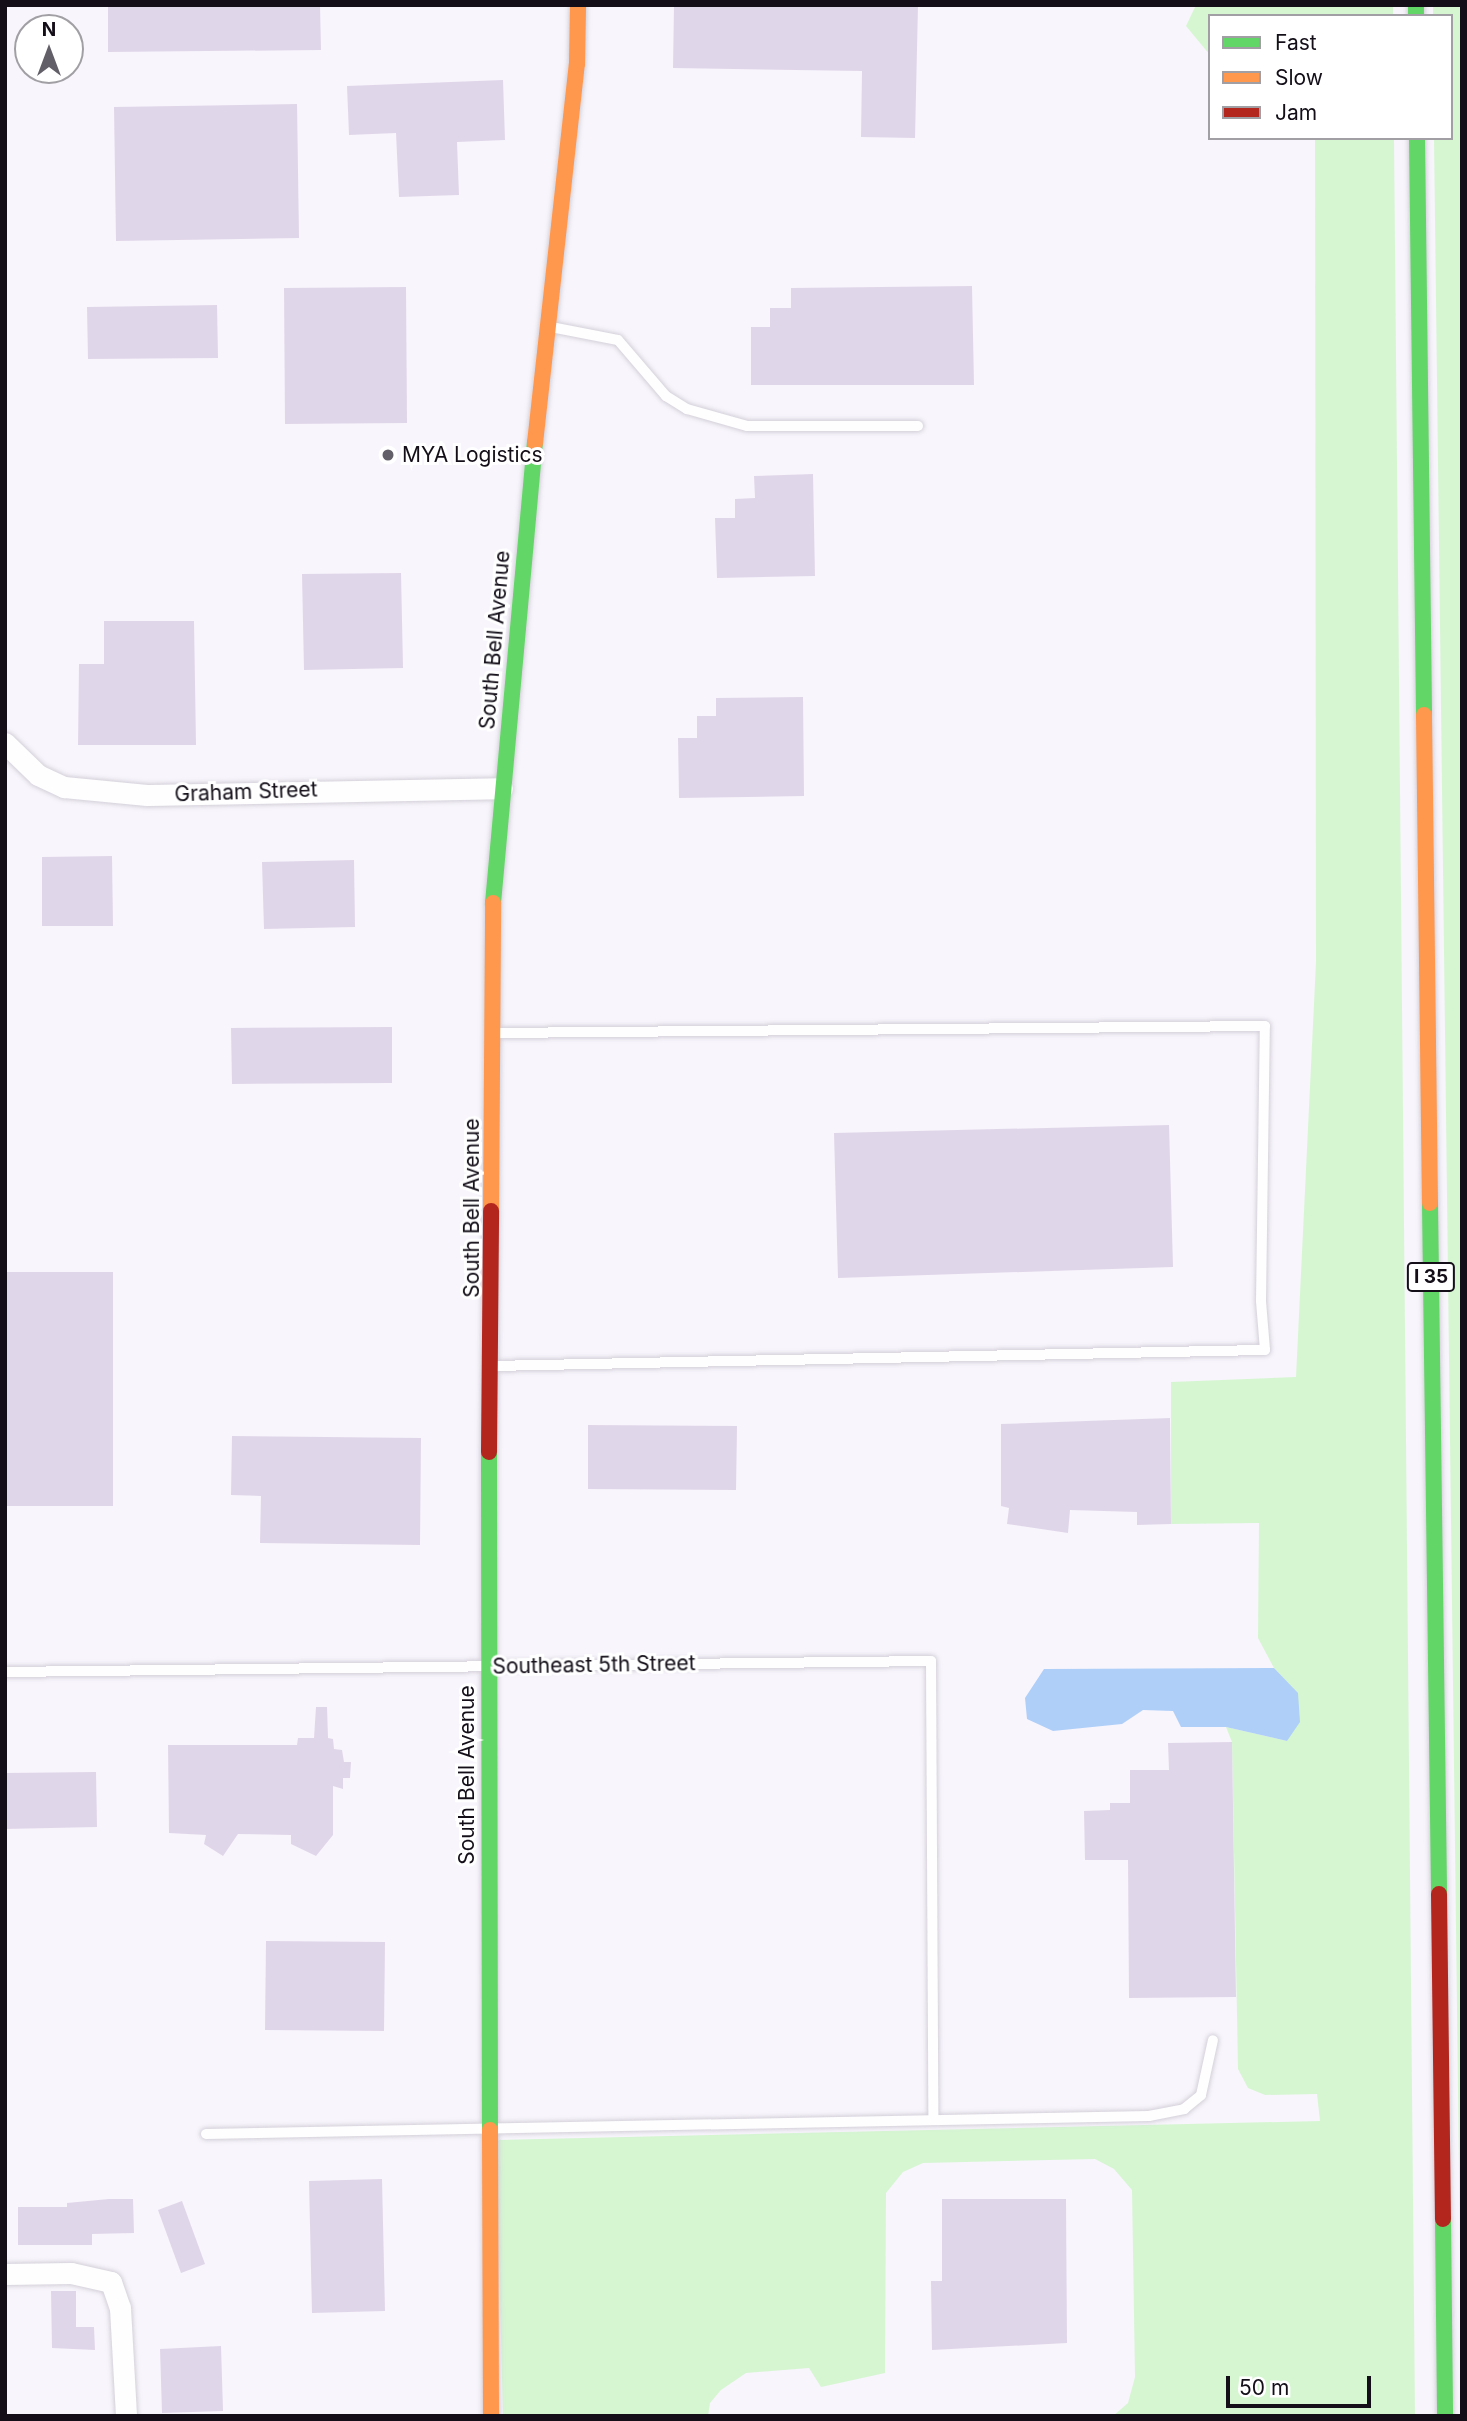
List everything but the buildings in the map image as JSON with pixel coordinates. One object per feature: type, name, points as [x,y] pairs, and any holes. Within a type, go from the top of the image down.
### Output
[{"type":"main road","name":"South Bell Avenue","points":[[491,2416],[488,1666],[493,882],[548,327],[578,64],[578,5]]},
{"type":"main road","name":"I 35","points":[[1417,140],[1444,2416]]},
{"type":"street","name":"Graham Street","points":[[5,743],[38,775],[64,787],[147,795],[502,788]]},
{"type":"street","points":[[5,2274],[71,2273],[111,2282],[120,2308],[126,2416]]},
{"type":"lane","points":[[548,327],[618,340],[666,396],[687,409],[735,423],[918,426]]},
{"type":"lane","points":[[492,1366],[1265,1350],[1261,1301],[1265,1026],[493,1033]]},
{"type":"lane","name":"Southeast 5th Street","points":[[5,1672],[931,1661],[933,2118]]},
{"type":"lane","points":[[206,2134],[488,2130],[933,2118],[1149,2116],[1184,2109],[1201,2095],[1213,2039]]},
{"type":"green space","points":[[1196,5],[1393,5],[1393,14],[1208,14],[1208,53],[1186,26]]},
{"type":"green space","points":[[1433,5],[1462,5],[1462,2416],[1434,140],[1453,140],[1453,14],[1433,14]]},
{"type":"green space","points":[[1315,140],[1394,140],[1415,2416],[1113,2416],[1128,2403],[1135,2377],[1132,2190],[1114,2169],[1095,2159],[923,2163],[903,2172],[886,2193],[885,2373],[821,2387],[809,2368],[746,2373],[721,2390],[710,2403],[708,2416],[503,2416],[496,2140],[1320,2121],[1317,2094],[1265,2095],[1248,2088],[1238,2069],[1232,1742],[1226,1727],[1287,1741],[1298,1694],[1274,1668],[1258,1638],[1259,1523],[1171,1524],[1171,1382],[1296,1377],[1316,962]]},
{"type":"water","points":[[1274,1668],[1298,1693],[1300,1722],[1287,1741],[1226,1727],[1181,1727],[1173,1711],[1143,1710],[1122,1724],[1053,1731],[1027,1719],[1025,1698],[1044,1669]]},
{"type":"traffic: fast","points":[[1416,5],[1416,14]]},
{"type":"traffic: fast","points":[[1417,140],[1424,715]]},
{"type":"traffic: fast","points":[[493,903],[535,443]]},
{"type":"traffic: fast","points":[[1430,1203],[1439,1894]]},
{"type":"traffic: fast","points":[[489,1452],[490,2130]]},
{"type":"traffic: fast","points":[[1443,2219],[1445,2416]]},
{"type":"traffic: slow","points":[[535,443],[577,64],[578,5]]},
{"type":"traffic: slow","points":[[1424,715],[1430,1203]]},
{"type":"traffic: slow","points":[[491,1211],[493,903]]},
{"type":"traffic: slow","points":[[490,2130],[491,2416]]},
{"type":"traffic: jam","points":[[489,1452],[491,1211]]},
{"type":"traffic: jam","points":[[1439,1894],[1443,2219]]},
{"type":"place","name":"MYA Logistics","points":[[388,455]]}]
